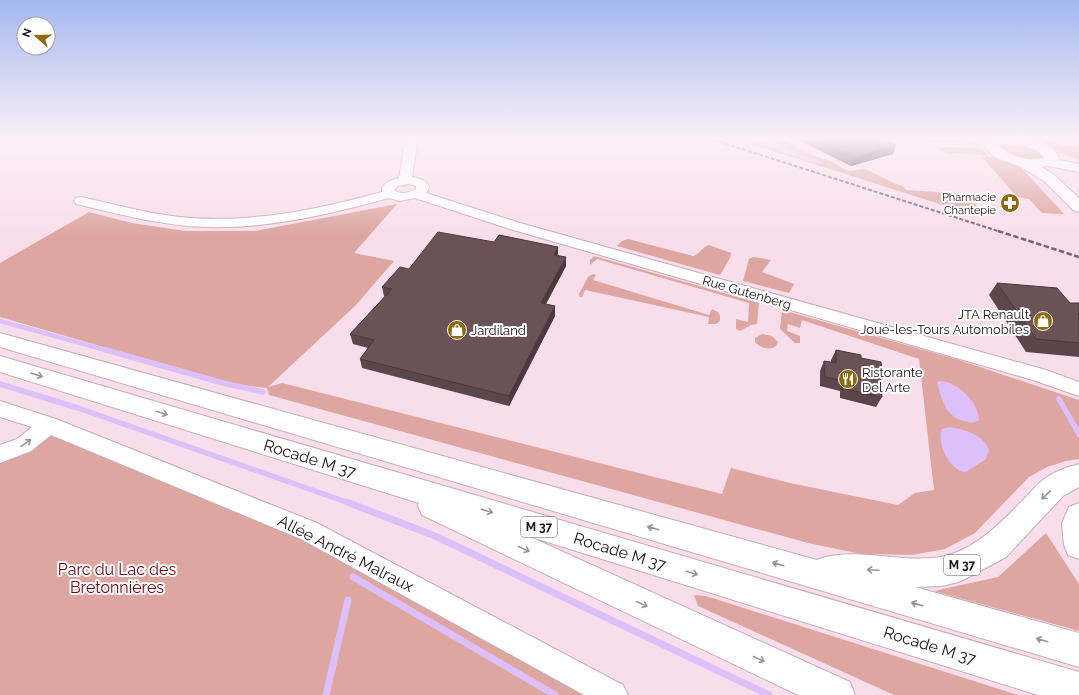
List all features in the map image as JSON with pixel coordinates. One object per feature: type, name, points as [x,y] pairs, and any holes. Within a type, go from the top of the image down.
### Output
[{"type":"main road","points":[[1037,170],[1049,178],[1079,207]]},
{"type":"main road","points":[[1048,170],[1049,178]]},
{"type":"main road","name":"Rocade M 37","points":[[0,340],[1079,650]]},
{"type":"main road","name":"Rocade M 37","points":[[0,364],[1079,690]]},
{"type":"main road","name":"M 37","points":[[362,473],[837,695]]},
{"type":"main road","name":"M 37","points":[[814,574],[844,569],[910,573],[942,571],[958,567],[995,547],[1053,488],[1079,475]]},
{"type":"main road","points":[[1079,516],[1076,523],[1079,545]]},
{"type":"street","points":[[404,180],[406,170]]},
{"type":"street","points":[[81,202],[179,221],[219,223],[264,221],[306,215],[390,194],[401,197],[415,194],[422,190],[422,184],[415,181],[404,180],[390,185],[388,188],[390,194]]},
{"type":"street","name":"Rue Gutenberg","points":[[415,194],[515,226],[1039,375],[1079,389]]},
{"type":"street","points":[[1039,375],[1079,385]]},
{"type":"street","name":"Allée André Malraux","points":[[0,409],[50,425],[309,531],[613,695]]},
{"type":"street","points":[[0,454],[10,452],[24,445],[50,425]]},
{"type":"green space","points":[[834,170],[868,170],[903,186],[906,190],[968,194],[979,209],[949,207]]},
{"type":"green space","points":[[994,170],[1024,170],[1064,214],[1042,213],[1029,199],[1017,197]]},
{"type":"green space","points":[[397,204],[354,253],[394,261],[356,305],[268,387],[282,383],[722,494],[731,468],[790,483],[898,505],[915,493],[934,490],[919,359],[802,320],[800,328],[788,324],[787,331],[800,336],[800,343],[795,343],[780,329],[782,310],[956,359],[1079,400],[1079,459],[1066,461],[1047,467],[1029,477],[975,533],[945,549],[912,555],[861,554],[808,543],[269,395],[267,388],[231,384],[0,317],[0,263],[89,212],[132,223],[185,231],[255,231]]},
{"type":"green space","points":[[628,239],[693,256],[709,245],[731,253],[730,258],[720,275],[617,246],[622,241]]},
{"type":"green space","points":[[594,256],[759,303],[757,324],[751,325],[740,331],[736,329],[736,319],[748,322],[749,303],[597,259],[590,265],[590,260]]},
{"type":"green space","points":[[753,257],[771,260],[762,272],[794,284],[789,293],[743,281],[749,259]]},
{"type":"green space","points":[[593,274],[596,275],[593,280],[709,315],[712,309],[718,312],[720,321],[716,324],[708,324],[709,317],[585,290],[582,297],[580,297],[579,294],[588,277]]},
{"type":"green space","points":[[762,334],[772,336],[778,342],[776,346],[768,349],[757,344],[755,342],[755,338]]},
{"type":"green space","name":"Parc du Lac des Bretonnières","points":[[49,425],[309,531],[613,695],[0,695],[0,454]]},
{"type":"green space","points":[[1046,533],[1079,584],[1079,631],[934,591],[998,577]]},
{"type":"green space","points":[[694,595],[706,596],[1018,695],[894,695],[698,606]]},
{"type":"shaded area","points":[[941,381],[954,385],[966,394],[978,413],[979,420],[976,422],[967,422],[954,417],[950,413],[943,402],[937,382]]},
{"type":"shaded area","points":[[950,427],[967,431],[978,436],[989,450],[986,459],[966,472],[960,471],[954,467],[945,455],[941,441],[942,429]]},
{"type":"building","name":"Jardiland","points":[[438,232],[494,242],[499,235],[558,247],[554,255],[566,257],[541,303],[555,306],[509,396],[360,359],[374,340],[350,334],[392,289],[382,287],[400,267],[409,269]]},
{"type":"building","points":[[997,283],[1057,288],[1070,303],[1079,303],[1079,343],[1036,339]]},
{"type":"building","points":[[836,350],[861,355],[861,358],[881,362],[883,375],[880,374],[882,397],[845,389],[845,381],[825,377],[824,361],[836,363]]},
{"type":"waterway","points":[[0,321],[109,351]]},
{"type":"waterway","points":[[106,350],[223,383],[263,392]]},
{"type":"waterway","points":[[0,384],[78,408],[349,503]]},
{"type":"waterway","points":[[1059,399],[1079,434]]},
{"type":"waterway","points":[[347,502],[435,536],[769,695]]},
{"type":"waterway","points":[[353,577],[555,695]]},
{"type":"waterway","points":[[326,695],[348,600]]},
{"type":"railway","points":[[809,170],[1001,232]]},
{"type":"railway","points":[[998,231],[1079,257]]},
{"type":"place","name":"Pharmacie Chantepie","points":[[1010,203]]},
{"type":"place","name":"JTA Renault Joué-les-Tours Automobiles","points":[[1043,321]]},
{"type":"place","name":"Jardiland","points":[[457,330]]},
{"type":"place","name":"Ristorante Del Arte","points":[[848,379]]}]
